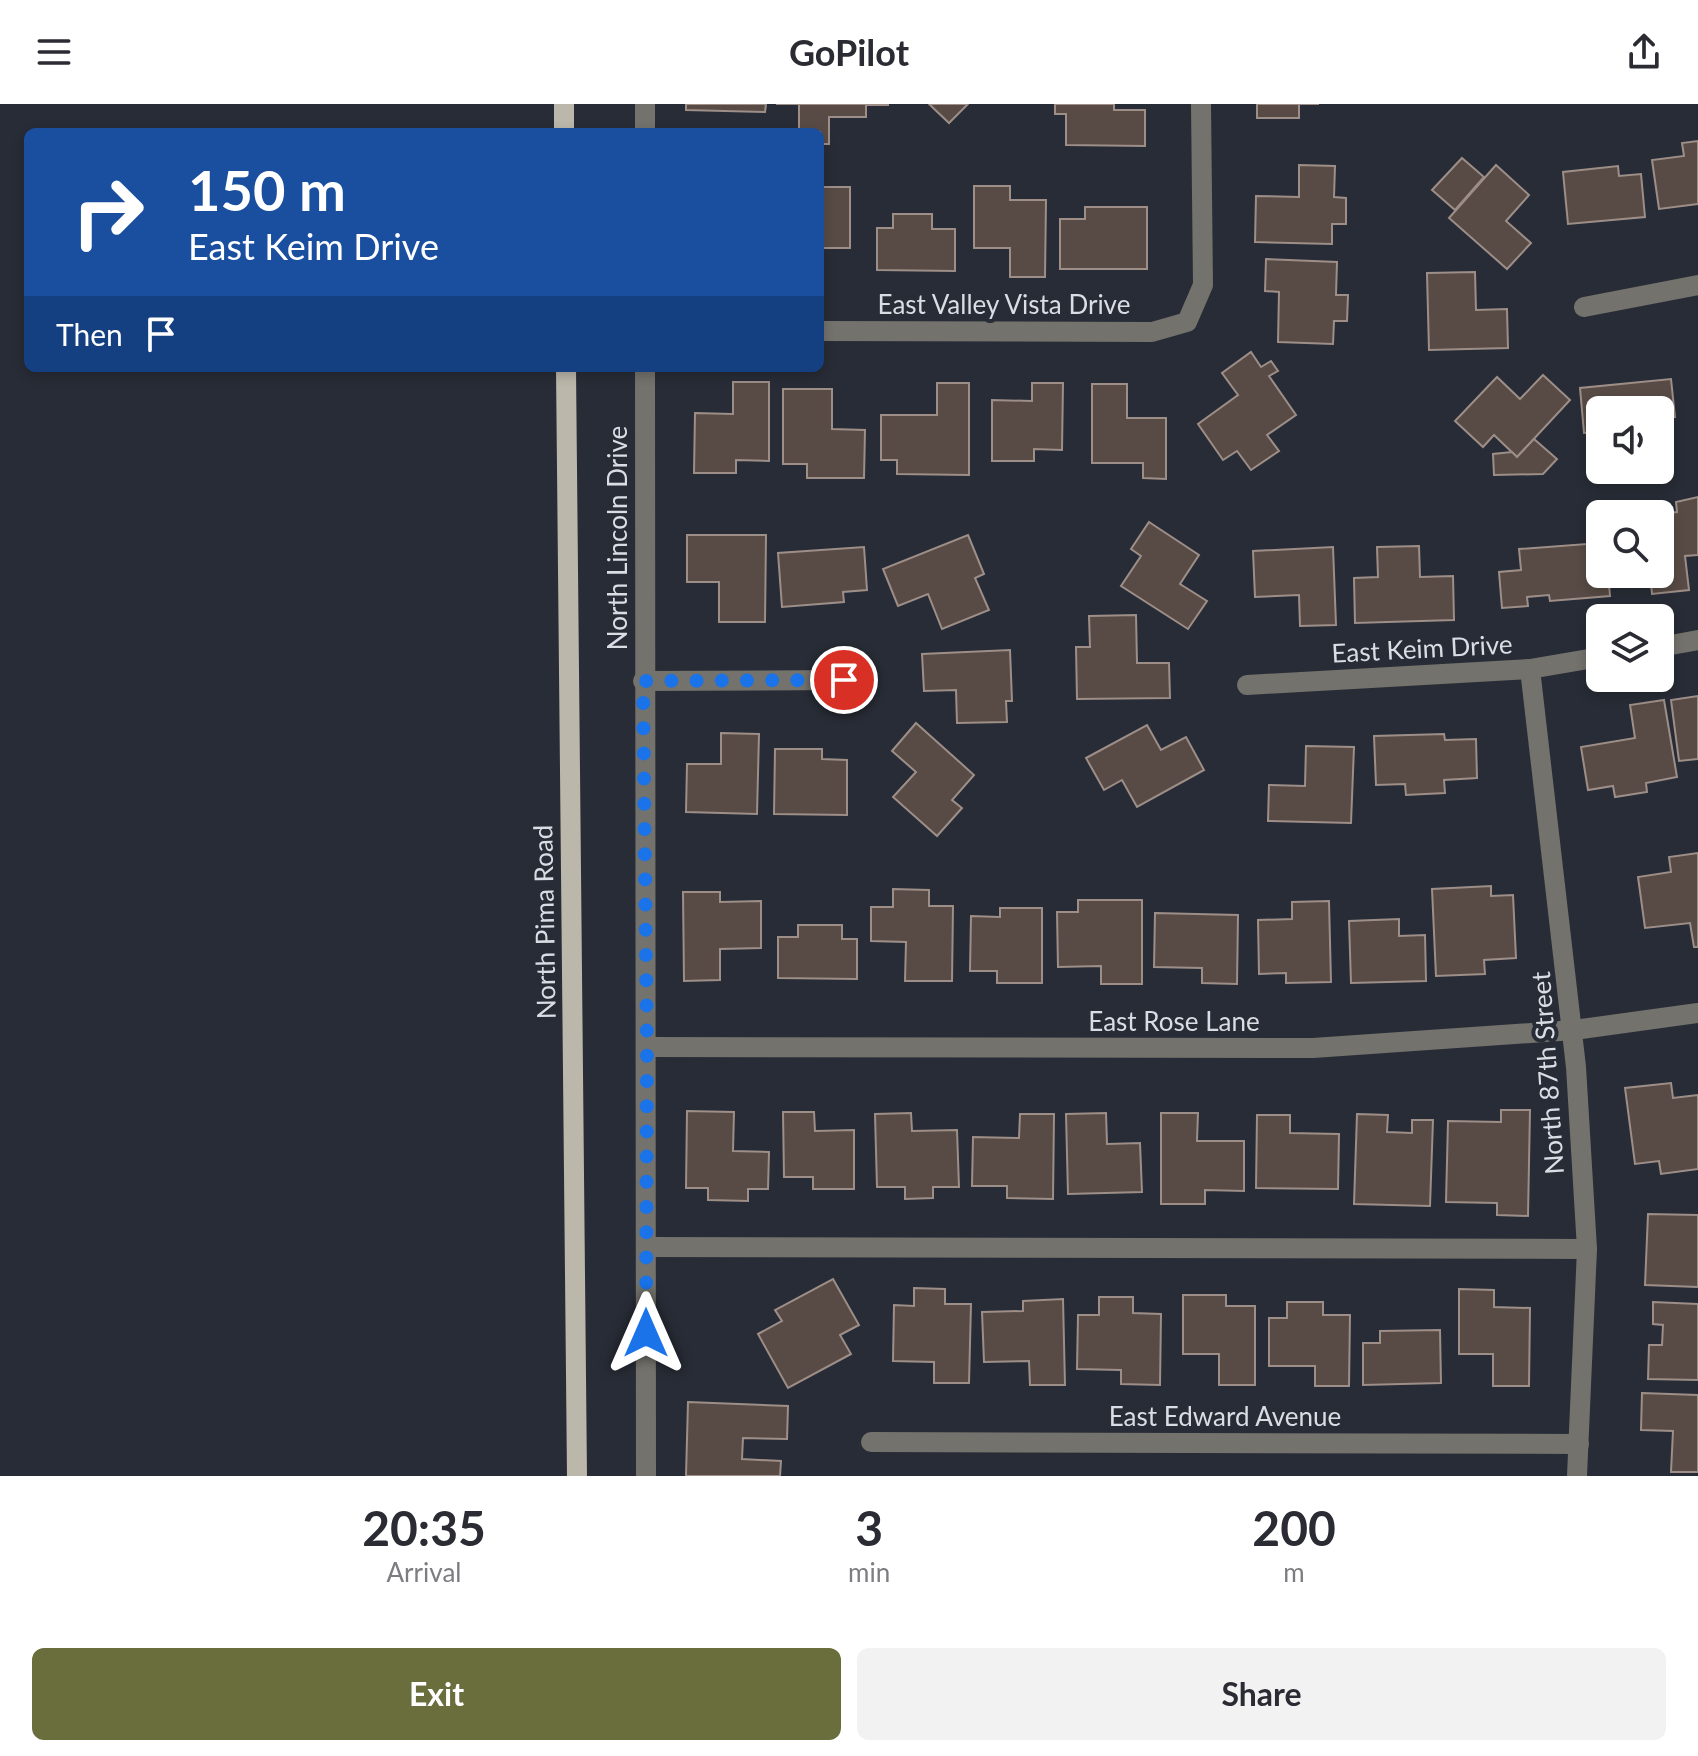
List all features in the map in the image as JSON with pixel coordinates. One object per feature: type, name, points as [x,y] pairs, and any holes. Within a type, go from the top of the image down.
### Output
[{"type":"main road","points":[[564,104],[564,128]]},
{"type":"main road","name":"North Pima Road","points":[[566,372],[577,1476]]},
{"type":"street","points":[[645,104],[645,128]]},
{"type":"street","name":"East Valley Vista Drive","points":[[824,331],[1152,332],[1187,322],[1203,285],[1201,104]]},
{"type":"street","points":[[1584,307],[1698,285]]},
{"type":"street","name":"North Lincoln Drive","points":[[645,372],[646,1476]]},
{"type":"street","points":[[1674,644],[1698,640]]},
{"type":"street","name":"East Keim Drive","points":[[1247,685],[1530,669],[1586,659]]},
{"type":"street","name":"North 87th Street","points":[[1530,669],[1574,1030],[1587,1249],[1577,1476]]},
{"type":"street","points":[[643,681],[844,680]]},
{"type":"street","name":"East Rose Lane","points":[[647,1047],[1313,1048],[1574,1030],[1698,1013]]},
{"type":"street","points":[[646,1247],[1587,1249]]},
{"type":"street","name":"East Edward Avenue","points":[[871,1442],[1579,1444]]},
{"type":"building","points":[[686,104],[766,104],[765,112],[686,110]]},
{"type":"building","points":[[799,104],[888,104],[866,105],[866,117],[829,117],[829,144],[824,144],[824,128],[799,128]]},
{"type":"building","points":[[929,104],[968,104],[949,123]]},
{"type":"building","points":[[1055,104],[1114,104],[1114,110],[1145,110],[1145,146],[1066,145],[1066,114],[1055,114]]},
{"type":"building","points":[[1257,104],[1299,104],[1299,118],[1257,118]]},
{"type":"building","points":[[1698,141],[1698,204],[1659,209],[1652,160],[1684,156],[1682,143]]},
{"type":"building","points":[[1462,158],[1484,177],[1455,210],[1432,190]]},
{"type":"building","points":[[1299,165],[1335,166],[1334,197],[1346,198],[1346,224],[1332,224],[1332,244],[1255,242],[1256,196],[1299,197]]},
{"type":"building","points":[[1496,165],[1529,195],[1506,221],[1531,243],[1507,269],[1449,218]]},
{"type":"building","points":[[1618,166],[1619,176],[1641,174],[1645,217],[1568,224],[1563,172]]},
{"type":"building","points":[[974,186],[1010,186],[1010,200],[1046,200],[1045,277],[1010,277],[1010,248],[974,248]]},
{"type":"building","points":[[824,187],[850,187],[850,248],[824,248]]},
{"type":"building","points":[[1085,207],[1147,207],[1147,269],[1060,269],[1060,219],[1085,219]]},
{"type":"building","points":[[893,214],[932,214],[932,229],[955,229],[955,271],[877,270],[877,228],[893,228]]},
{"type":"building","points":[[1266,259],[1337,262],[1336,295],[1348,295],[1347,321],[1334,321],[1333,344],[1278,342],[1279,292],[1265,291]]},
{"type":"building","points":[[1475,272],[1476,310],[1507,309],[1508,348],[1429,350],[1427,273]]},
{"type":"building","points":[[1251,352],[1261,367],[1271,361],[1278,371],[1269,376],[1296,415],[1267,435],[1279,451],[1251,470],[1237,451],[1223,460],[1198,424],[1238,395],[1222,373]]},
{"type":"building","points":[[1543,375],[1570,400],[1517,457],[1494,435],[1483,447],[1455,421],[1497,377],[1520,399]]},
{"type":"building","points":[[1671,379],[1673,396],[1586,396],[1584,433],[1580,388]]},
{"type":"building","points":[[733,382],[769,382],[769,461],[736,460],[736,473],[694,473],[695,413],[733,414]]},
{"type":"building","points":[[937,383],[969,383],[969,475],[897,474],[897,460],[881,460],[881,415],[937,415]]},
{"type":"building","points":[[1032,383],[1063,383],[1062,450],[1034,449],[1034,461],[992,461],[992,400],[1032,401]]},
{"type":"building","points":[[1092,384],[1127,384],[1127,418],[1166,418],[1166,479],[1143,478],[1143,463],[1092,463]]},
{"type":"building","points":[[783,389],[832,389],[832,429],[865,430],[864,478],[807,478],[807,464],[783,464]]},
{"type":"building","points":[[1534,439],[1557,459],[1543,474],[1494,475],[1493,454],[1512,452],[1517,457]]},
{"type":"building","points":[[1698,497],[1698,555],[1685,556],[1689,590],[1652,594],[1651,588],[1674,588],[1676,502]]},
{"type":"building","points":[[1149,522],[1199,555],[1180,584],[1207,601],[1188,629],[1121,586],[1141,556],[1131,549]]},
{"type":"building","points":[[687,535],[766,535],[765,622],[719,622],[719,582],[687,582]]},
{"type":"building","points":[[968,535],[984,574],[975,578],[989,610],[942,629],[928,594],[898,606],[883,569]]},
{"type":"building","points":[[1586,544],[1586,588],[1609,588],[1610,596],[1550,601],[1549,595],[1527,597],[1528,606],[1502,608],[1499,572],[1521,570],[1519,549]]},
{"type":"building","points":[[1419,546],[1420,577],[1453,576],[1454,620],[1355,623],[1354,578],[1378,577],[1377,547]]},
{"type":"building","points":[[864,547],[867,590],[843,592],[844,602],[782,607],[778,553]]},
{"type":"building","points":[[1333,547],[1336,625],[1300,626],[1299,595],[1255,597],[1253,551]]},
{"type":"building","points":[[1136,615],[1137,663],[1169,663],[1170,698],[1077,699],[1076,647],[1090,647],[1089,616]]},
{"type":"building","points":[[1010,650],[1012,701],[1006,701],[1007,722],[957,723],[956,690],[924,691],[922,654]]},
{"type":"building","points":[[1698,696],[1698,759],[1679,761],[1671,700]]},
{"type":"building","points":[[1664,700],[1677,777],[1646,783],[1647,792],[1615,797],[1613,786],[1588,790],[1581,747],[1635,738],[1630,705]]},
{"type":"building","points":[[916,723],[974,775],[952,800],[962,808],[937,836],[893,797],[916,772],[892,751]]},
{"type":"building","points":[[1147,725],[1161,750],[1186,737],[1204,770],[1137,807],[1122,780],[1104,790],[1086,758]]},
{"type":"building","points":[[721,733],[759,734],[757,814],[686,812],[687,764],[721,764]]},
{"type":"building","points":[[1444,734],[1445,740],[1476,739],[1477,778],[1444,780],[1445,793],[1406,795],[1405,784],[1376,785],[1374,736]]},
{"type":"building","points":[[1306,746],[1354,747],[1351,823],[1268,821],[1269,785],[1305,786]]},
{"type":"building","points":[[775,749],[822,749],[822,759],[847,760],[847,815],[774,814]]},
{"type":"building","points":[[1698,853],[1698,947],[1694,947],[1690,923],[1645,928],[1638,877],[1671,872],[1669,857]]},
{"type":"building","points":[[1491,886],[1491,896],[1513,895],[1516,958],[1484,960],[1485,974],[1436,976],[1432,889]]},
{"type":"building","points":[[893,889],[929,890],[929,906],[953,906],[952,981],[905,981],[906,942],[871,941],[871,907],[893,907]]},
{"type":"building","points":[[683,892],[720,892],[720,902],[761,901],[761,948],[720,949],[720,980],[684,981]]},
{"type":"building","points":[[1078,900],[1142,900],[1142,984],[1101,984],[1101,966],[1058,967],[1057,912],[1078,912]]},
{"type":"building","points":[[1329,901],[1331,982],[1286,983],[1286,973],[1259,974],[1258,920],[1292,919],[1292,902]]},
{"type":"building","points":[[1000,908],[1042,908],[1042,983],[997,983],[997,971],[970,971],[971,916],[1000,917]]},
{"type":"building","points":[[1155,913],[1238,915],[1237,984],[1202,983],[1202,968],[1154,967]]},
{"type":"building","points":[[1399,919],[1399,936],[1425,935],[1426,981],[1351,983],[1349,921]]},
{"type":"building","points":[[798,925],[842,925],[842,939],[857,939],[857,979],[778,978],[778,937],[798,937]]},
{"type":"building","points":[[1671,1083],[1673,1098],[1698,1095],[1698,1169],[1661,1174],[1659,1161],[1635,1164],[1625,1088]]},
{"type":"building","points":[[1501,1110],[1530,1110],[1528,1216],[1497,1215],[1497,1203],[1446,1202],[1448,1121],[1501,1122]]},
{"type":"building","points":[[687,1111],[734,1112],[733,1151],[769,1152],[768,1189],[748,1189],[748,1201],[708,1200],[708,1188],[686,1188]]},
{"type":"building","points":[[783,1112],[814,1112],[815,1131],[854,1130],[854,1189],[813,1189],[813,1177],[784,1177]]},
{"type":"building","points":[[911,1113],[912,1131],[957,1130],[959,1187],[933,1187],[933,1198],[905,1199],[905,1187],[877,1187],[875,1114]]},
{"type":"building","points":[[1106,1113],[1107,1144],[1140,1143],[1142,1192],[1068,1194],[1066,1114]]},
{"type":"building","points":[[1161,1113],[1198,1113],[1197,1141],[1244,1141],[1244,1191],[1205,1190],[1205,1204],[1161,1204]]},
{"type":"building","points":[[1020,1114],[1054,1114],[1053,1199],[1007,1198],[1007,1186],[972,1186],[973,1137],[1019,1138]]},
{"type":"building","points":[[1357,1114],[1388,1115],[1387,1132],[1412,1133],[1412,1120],[1433,1120],[1430,1206],[1354,1204]]},
{"type":"building","points":[[1257,1115],[1290,1115],[1290,1133],[1339,1134],[1338,1189],[1256,1188]]},
{"type":"building","points":[[1648,1214],[1698,1215],[1698,1287],[1645,1285]]},
{"type":"building","points":[[833,1279],[859,1325],[840,1335],[851,1354],[788,1388],[758,1334],[782,1321],[775,1310]]},
{"type":"building","points":[[914,1288],[945,1289],[945,1304],[971,1304],[969,1383],[934,1383],[934,1362],[893,1361],[894,1305],[914,1306]]},
{"type":"building","points":[[1459,1289],[1494,1290],[1494,1307],[1530,1308],[1529,1386],[1493,1386],[1493,1354],[1459,1354]]},
{"type":"building","points":[[1183,1295],[1226,1295],[1226,1306],[1255,1306],[1255,1385],[1219,1385],[1219,1354],[1183,1354]]},
{"type":"building","points":[[1099,1297],[1133,1297],[1133,1313],[1161,1314],[1160,1385],[1121,1384],[1121,1370],[1077,1369],[1078,1315],[1099,1315]]},
{"type":"building","points":[[1063,1299],[1065,1385],[1030,1385],[1029,1361],[984,1362],[982,1312],[1023,1311],[1023,1301]]},
{"type":"building","points":[[1287,1302],[1323,1302],[1323,1315],[1350,1315],[1349,1386],[1315,1386],[1315,1366],[1269,1366],[1269,1318],[1287,1318]]},
{"type":"building","points":[[1653,1302],[1698,1304],[1698,1380],[1648,1379],[1649,1345],[1662,1345],[1663,1325],[1653,1324]]},
{"type":"building","points":[[1440,1330],[1441,1383],[1363,1385],[1363,1343],[1380,1343],[1380,1331]]},
{"type":"building","points":[[1642,1393],[1698,1395],[1698,1472],[1671,1472],[1673,1431],[1641,1430]]},
{"type":"building","points":[[688,1402],[788,1406],[787,1439],[743,1438],[742,1459],[781,1461],[780,1476],[686,1476]]},
{"type":"route","points":[[646,1333],[643,681],[844,680]]}]
